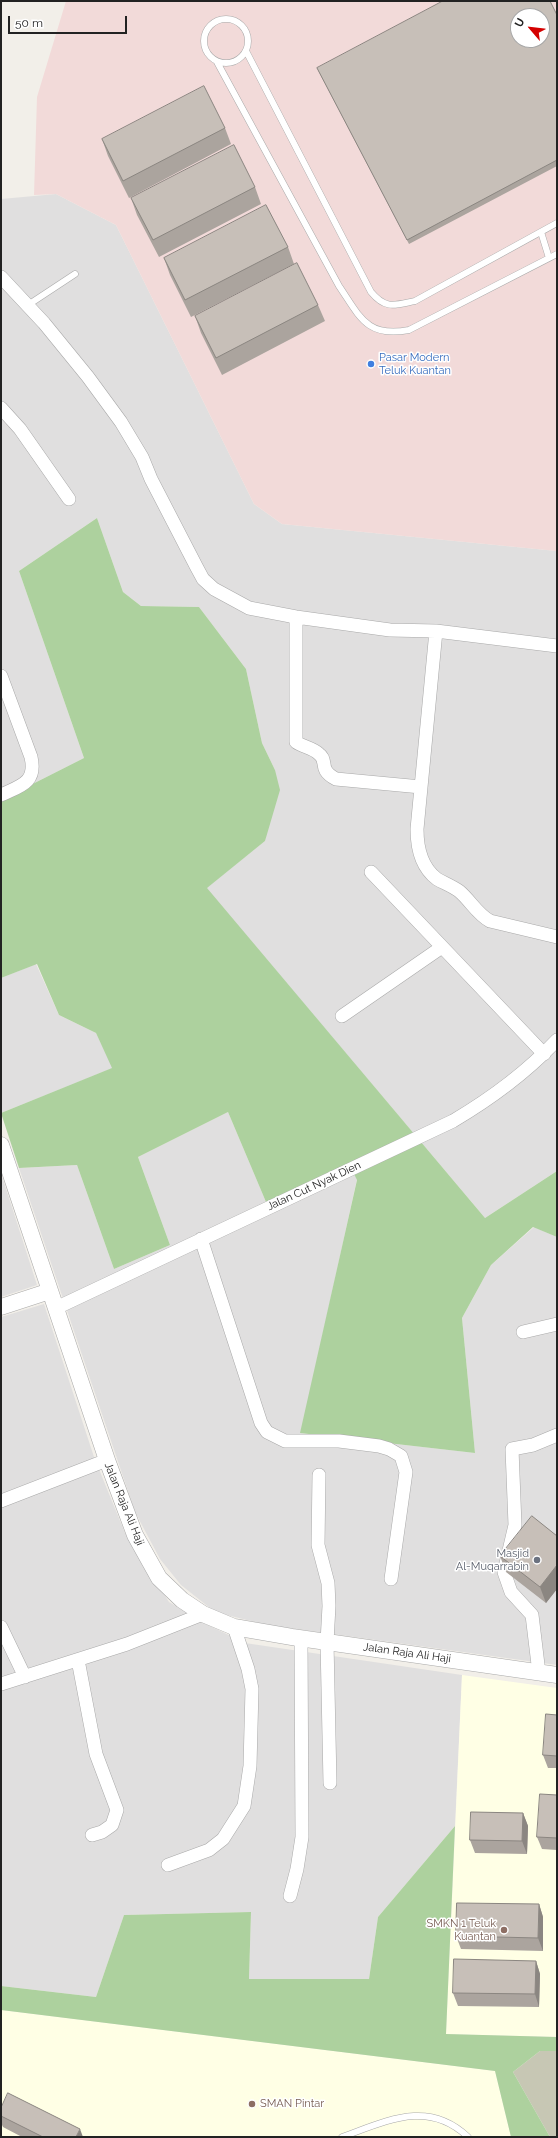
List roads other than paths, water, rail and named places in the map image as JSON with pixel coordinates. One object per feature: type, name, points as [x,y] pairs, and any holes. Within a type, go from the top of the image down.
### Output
[{"type":"street","points":[[1,277],[28,305],[88,376],[121,422],[142,457],[151,479],[203,578],[214,589],[249,608],[296,617],[390,630],[436,631],[557,646]]},
{"type":"street","points":[[1,408],[20,429],[69,498]]},
{"type":"street","points":[[296,617],[296,742],[319,753],[322,756],[324,771],[327,775],[336,779],[421,787]]},
{"type":"street","points":[[436,631],[417,844],[429,871],[438,879],[459,891],[490,921],[557,937]]},
{"type":"street","points":[[1,676],[31,757],[32,770],[31,777],[22,786],[1,795]]},
{"type":"street","points":[[371,872],[544,1054]]},
{"type":"street","points":[[342,1016],[442,947]]},
{"type":"street","name":"Jalan Cut Nyak Dien","points":[[56,1308],[453,1120],[495,1094],[520,1076],[557,1040]]},
{"type":"street","name":"Jalan Raja Ali Haji","points":[[1,1145],[107,1460],[135,1535],[159,1578],[182,1600],[203,1614],[234,1626],[327,1642],[557,1675]]},
{"type":"street","points":[[202,1240],[261,1424],[267,1432],[286,1441],[339,1441],[379,1446],[397,1453],[404,1462],[406,1472],[391,1579]]},
{"type":"street","points":[[1,1306],[50,1291]]},
{"type":"street","points":[[523,1332],[557,1324]]},
{"type":"street","points":[[538,1672],[532,1615],[511,1592],[504,1572],[515,1525],[512,1448],[533,1445],[557,1435]]},
{"type":"street","points":[[1,1501],[107,1460]]},
{"type":"street","points":[[319,1475],[318,1545],[328,1583],[327,1642],[330,1783]]},
{"type":"street","points":[[1,1684],[127,1644],[203,1614]]},
{"type":"street","points":[[168,1865],[210,1850],[223,1839],[244,1806],[250,1766],[252,1689],[248,1669],[234,1626]]},
{"type":"street","points":[[1,1627],[25,1677]]},
{"type":"street","points":[[290,1896],[297,1869],[302,1837],[301,1638]]},
{"type":"street","points":[[78,1660],[96,1754],[117,1810],[112,1825],[102,1832],[92,1835]]},
{"type":"lane","points":[[217,62],[230,63],[236,61],[246,51],[248,42],[242,26],[235,21],[227,19],[218,21],[211,25],[206,32],[203,41],[205,50],[210,57],[217,62],[339,286],[364,322],[372,328],[386,332],[409,330],[557,254]]},
{"type":"lane","points":[[246,51],[371,292],[384,304],[395,306],[415,301],[557,223]]},
{"type":"lane","points":[[541,232],[549,258]]},
{"type":"lane","points":[[28,305],[75,274]]},
{"type":"lane","points":[[342,2137],[402,2116],[419,2115],[444,2120],[456,2126],[468,2137]]},
{"type":"place","name":"Pasar Modern Teluk Kuantan","points":[[371,364]]},
{"type":"place","name":"Masjid Al-Muqarrabin","points":[[537,1560]]},
{"type":"place","name":"SMKN 1 Teluk Kuantan","points":[[504,1930]]},
{"type":"place","name":"SMAN Pintar","points":[[252,2104]]}]
